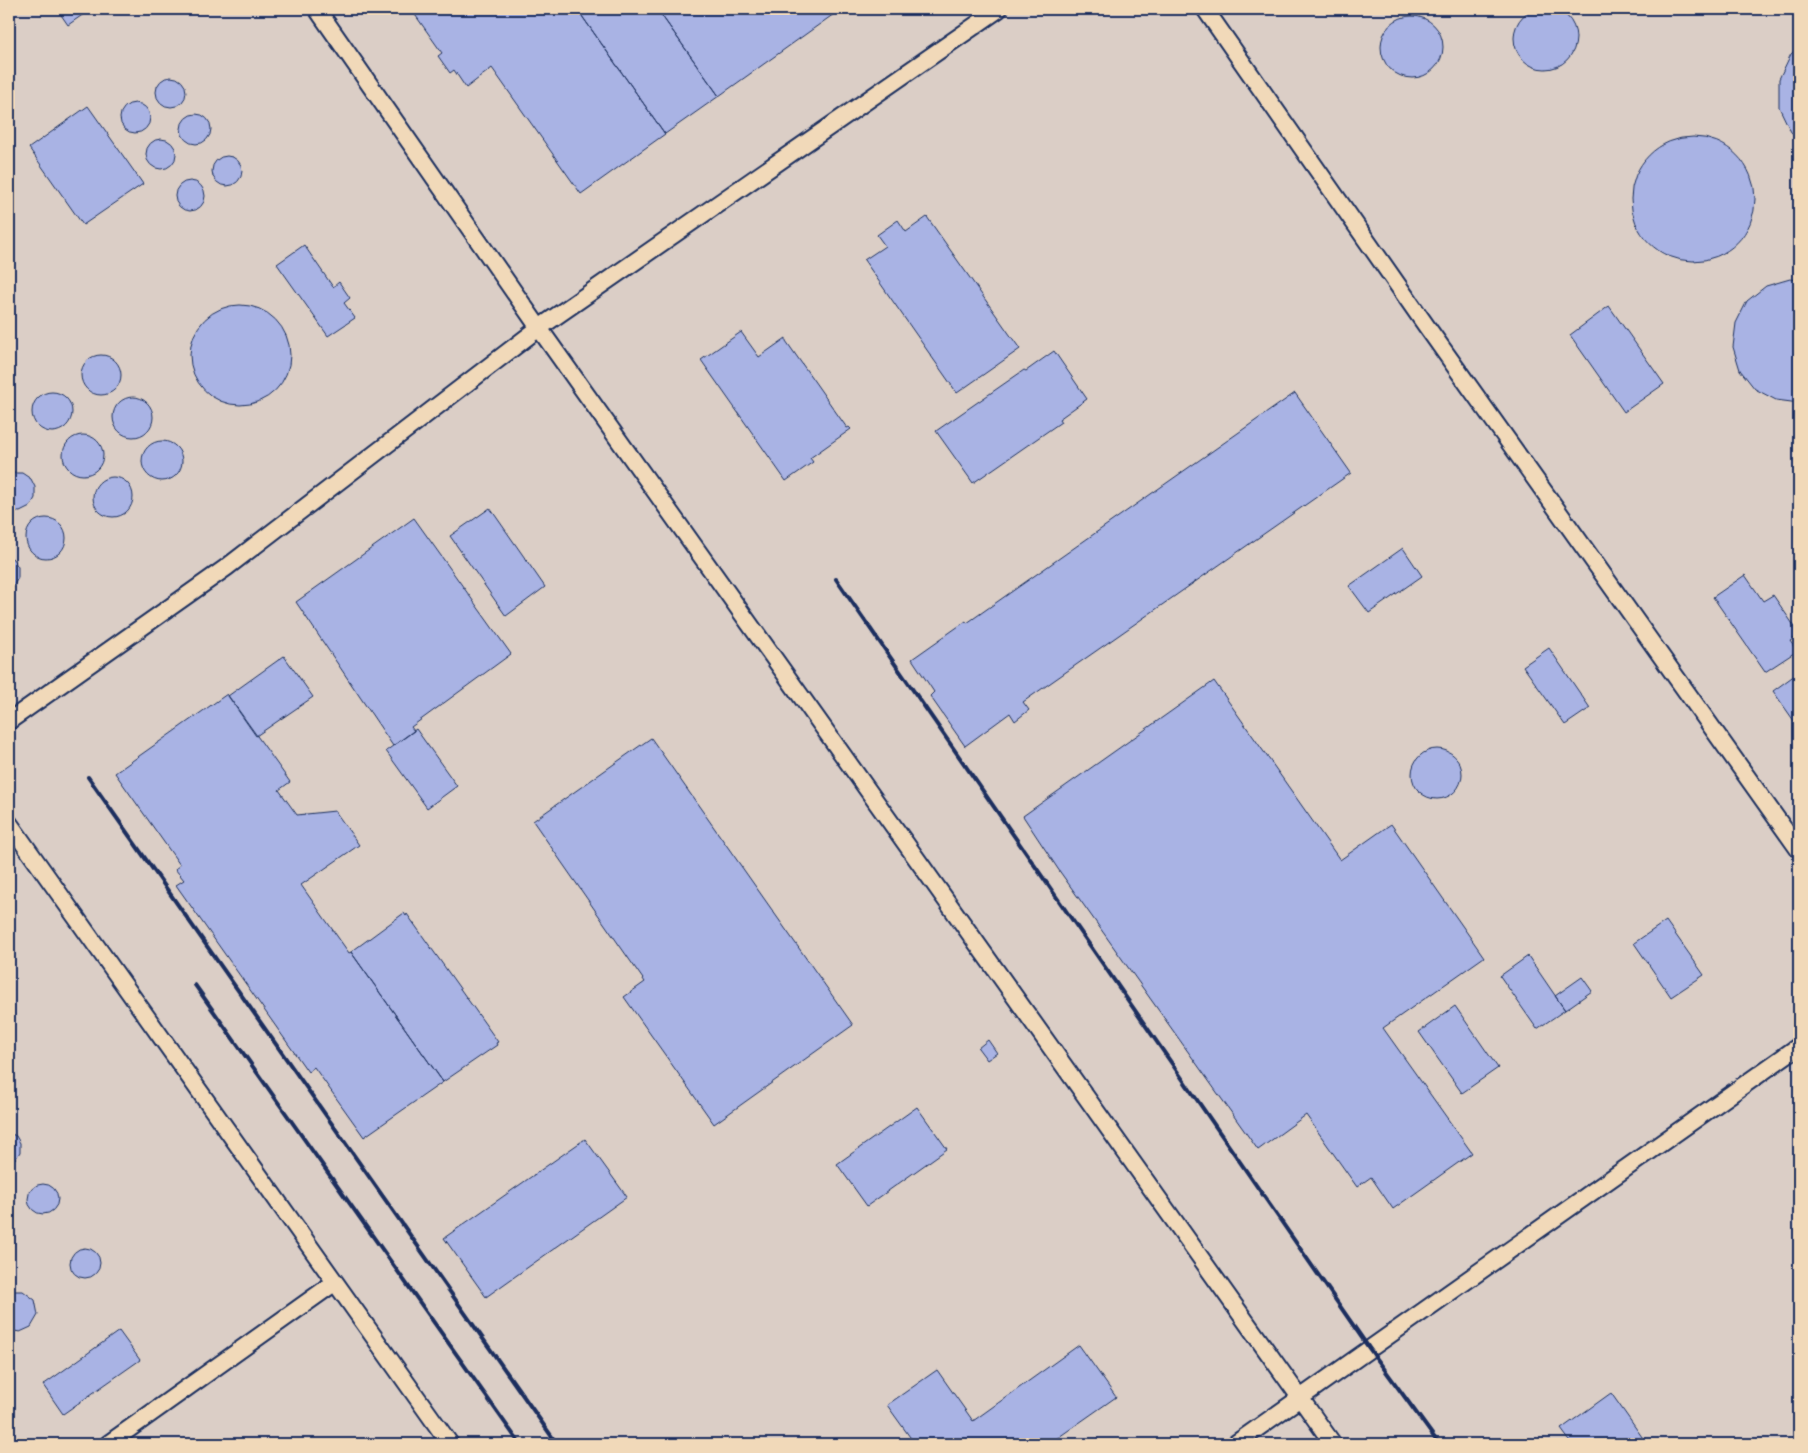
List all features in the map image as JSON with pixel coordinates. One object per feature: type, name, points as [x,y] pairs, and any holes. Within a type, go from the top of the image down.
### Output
[{"type":"lane","points":[[316,9],[539,328],[1333,1444]]},
{"type":"lane","points":[[9,721],[227,567],[539,328],[999,9]]},
{"type":"lane","points":[[1205,9],[1433,335],[1799,850]]},
{"type":"lane","points":[[9,824],[450,1444]]},
{"type":"lane","points":[[1234,1444],[1799,1046]]},
{"type":"lane","points":[[108,1444],[334,1283]]},
{"type":"shaded area","points":[[9,9],[1799,9],[1799,1444],[9,1444]]},
{"type":"building","points":[[1545,7],[1557,9],[1567,16],[1574,26],[1576,38],[1574,50],[1567,60],[1557,67],[1545,69],[1533,67],[1523,60],[1516,50],[1514,38],[1516,26],[1523,16],[1533,9]]},
{"type":"building","points":[[57,9],[91,9],[68,25]]},
{"type":"building","points":[[411,9],[577,9],[665,134],[581,194],[492,68],[466,88],[454,70],[450,73],[438,56],[442,53]]},
{"type":"building","points":[[577,9],[657,9],[719,96],[665,134]]},
{"type":"building","points":[[657,9],[841,9],[719,96]]},
{"type":"building","points":[[1406,16],[1418,16],[1434,25],[1441,35],[1443,47],[1441,59],[1434,69],[1418,78],[1406,78],[1395,73],[1386,64],[1381,53],[1381,41],[1386,30],[1395,21]]},
{"type":"building","points":[[1799,47],[1799,138],[1791,132],[1779,107],[1779,79],[1791,54]]},
{"type":"building","points":[[171,77],[182,81],[186,92],[182,103],[171,107],[160,103],[156,92],[160,81]]},
{"type":"building","points":[[135,103],[146,107],[150,118],[146,129],[135,133],[124,129],[120,118],[124,107]]},
{"type":"building","points":[[88,106],[143,184],[83,225],[29,148]]},
{"type":"building","points":[[196,114],[207,118],[211,129],[207,140],[196,144],[185,140],[181,129],[185,118]]},
{"type":"building","points":[[1693,137],[1717,142],[1737,155],[1750,175],[1755,199],[1750,223],[1737,243],[1717,256],[1693,261],[1669,256],[1649,243],[1636,223],[1631,199],[1636,175],[1649,155],[1669,142]]},
{"type":"building","points":[[161,139],[172,143],[176,154],[172,165],[161,169],[150,165],[146,154],[150,143]]},
{"type":"building","points":[[227,156],[238,160],[242,171],[238,182],[227,186],[216,182],[212,171],[216,160]]},
{"type":"building","points":[[190,181],[201,185],[205,196],[201,207],[190,211],[179,207],[175,196],[179,185]]},
{"type":"building","points":[[927,217],[1020,349],[957,393],[864,260],[885,246],[877,235],[898,220],[906,232]]},
{"type":"building","points":[[304,245],[333,287],[339,282],[350,298],[344,303],[355,318],[328,336],[277,264]]},
{"type":"building","points":[[1790,279],[1799,280],[1799,403],[1776,400],[1755,389],[1740,370],[1733,347],[1736,323],[1747,301],[1766,286]]},
{"type":"building","points":[[240,305],[250,306],[268,313],[282,327],[289,345],[289,365],[282,383],[268,397],[250,404],[240,405],[230,404],[212,397],[198,383],[191,365],[190,355],[191,345],[198,327],[212,313],[230,306]]},
{"type":"building","points":[[1609,306],[1664,384],[1624,412],[1570,335]]},
{"type":"building","points":[[741,332],[759,357],[786,338],[786,341],[847,428],[851,429],[810,458],[813,462],[786,481],[701,360]]},
{"type":"building","points":[[1054,351],[1087,399],[1059,419],[1061,422],[973,483],[936,431]]},
{"type":"building","points":[[101,355],[115,361],[121,375],[115,389],[101,395],[87,389],[81,375],[87,361]]},
{"type":"building","points":[[52,392],[66,398],[72,412],[66,426],[52,432],[38,426],[32,412],[38,398]]},
{"type":"building","points":[[1295,393],[1351,473],[1023,702],[1029,710],[1015,721],[1010,713],[965,746],[930,696],[934,692],[912,659],[966,621],[967,623]]},
{"type":"building","points":[[133,397],[147,403],[153,417],[147,431],[133,437],[119,431],[113,417],[119,403]]},
{"type":"building","points":[[83,435],[97,441],[103,455],[97,469],[83,475],[69,469],[63,455],[69,441]]},
{"type":"building","points":[[162,441],[176,447],[182,461],[176,475],[162,481],[148,475],[142,461],[148,447]]},
{"type":"building","points":[[22,473],[31,479],[35,487],[35,498],[30,507],[20,512],[9,511],[9,475]]},
{"type":"building","points":[[113,477],[127,483],[133,497],[127,511],[113,517],[99,511],[93,497],[99,483]]},
{"type":"building","points":[[490,508],[545,587],[506,616],[450,536]]},
{"type":"building","points":[[46,518],[60,524],[66,538],[60,552],[46,558],[32,552],[26,538],[32,524]]},
{"type":"building","points":[[414,518],[511,654],[411,727],[414,731],[393,746],[296,602]]},
{"type":"building","points":[[1403,548],[1422,576],[1369,613],[1349,586]]},
{"type":"building","points":[[9,556],[18,567],[18,578],[9,590]]},
{"type":"building","points":[[1745,575],[1763,601],[1773,595],[1799,633],[1790,641],[1797,651],[1765,672],[1713,597]]},
{"type":"building","points":[[1549,648],[1590,708],[1565,725],[1523,666]]},
{"type":"building","points":[[284,656],[313,697],[256,736],[228,696]]},
{"type":"building","points":[[1799,672],[1799,728],[1773,691]]},
{"type":"building","points":[[1214,681],[1340,860],[1391,824],[1484,957],[1383,1028],[1472,1153],[1393,1209],[1371,1177],[1357,1187],[1306,1115],[1258,1150],[1058,869],[1023,816]]},
{"type":"building","points":[[227,694],[290,782],[279,790],[297,815],[335,811],[359,845],[301,885],[443,1082],[364,1137],[314,1067],[308,1072],[176,885],[184,880],[175,869],[180,865],[115,773]]},
{"type":"building","points":[[416,729],[457,786],[427,808],[386,751]]},
{"type":"building","points":[[651,738],[853,1025],[714,1124],[624,997],[645,982],[533,821]]},
{"type":"building","points":[[1437,749],[1446,751],[1457,760],[1462,774],[1460,783],[1451,794],[1437,799],[1428,797],[1417,788],[1412,774],[1414,765],[1423,754]]},
{"type":"building","points":[[404,913],[406,916],[407,914],[498,1042],[496,1043],[497,1045],[443,1082],[351,952]]},
{"type":"building","points":[[1666,921],[1704,975],[1671,997],[1634,943]]},
{"type":"building","points":[[1528,956],[1565,1010],[1537,1029],[1500,976]]},
{"type":"building","points":[[1582,977],[1592,991],[1565,1010],[1555,996]]},
{"type":"building","points":[[1455,1006],[1498,1068],[1462,1093],[1419,1032]]},
{"type":"building","points":[[988,1040],[997,1053],[987,1060],[978,1048]]},
{"type":"building","points":[[917,1107],[947,1149],[867,1206],[837,1164]]},
{"type":"building","points":[[9,1133],[16,1136],[20,1143],[20,1152],[16,1158],[9,1162]]},
{"type":"building","points":[[585,1139],[627,1197],[486,1297],[444,1238]]},
{"type":"building","points":[[43,1184],[54,1188],[58,1199],[54,1210],[43,1214],[32,1210],[28,1199],[32,1188]]},
{"type":"building","points":[[85,1248],[96,1252],[100,1263],[96,1274],[85,1278],[74,1274],[70,1263],[74,1252]]},
{"type":"building","points":[[9,1291],[23,1291],[35,1300],[38,1315],[31,1327],[20,1332],[9,1330]]},
{"type":"building","points":[[119,1331],[140,1360],[63,1414],[43,1385]]},
{"type":"building","points":[[1079,1345],[1116,1397],[1049,1444],[915,1444],[887,1405],[937,1370],[973,1421]]},
{"type":"building","points":[[1611,1393],[1647,1444],[1572,1444],[1561,1429]]},
{"type":"railway","points":[[836,579],[1369,1348],[1439,1444]]},
{"type":"railway","points":[[88,777],[557,1444]]},
{"type":"railway","points":[[195,985],[520,1444]]}]
